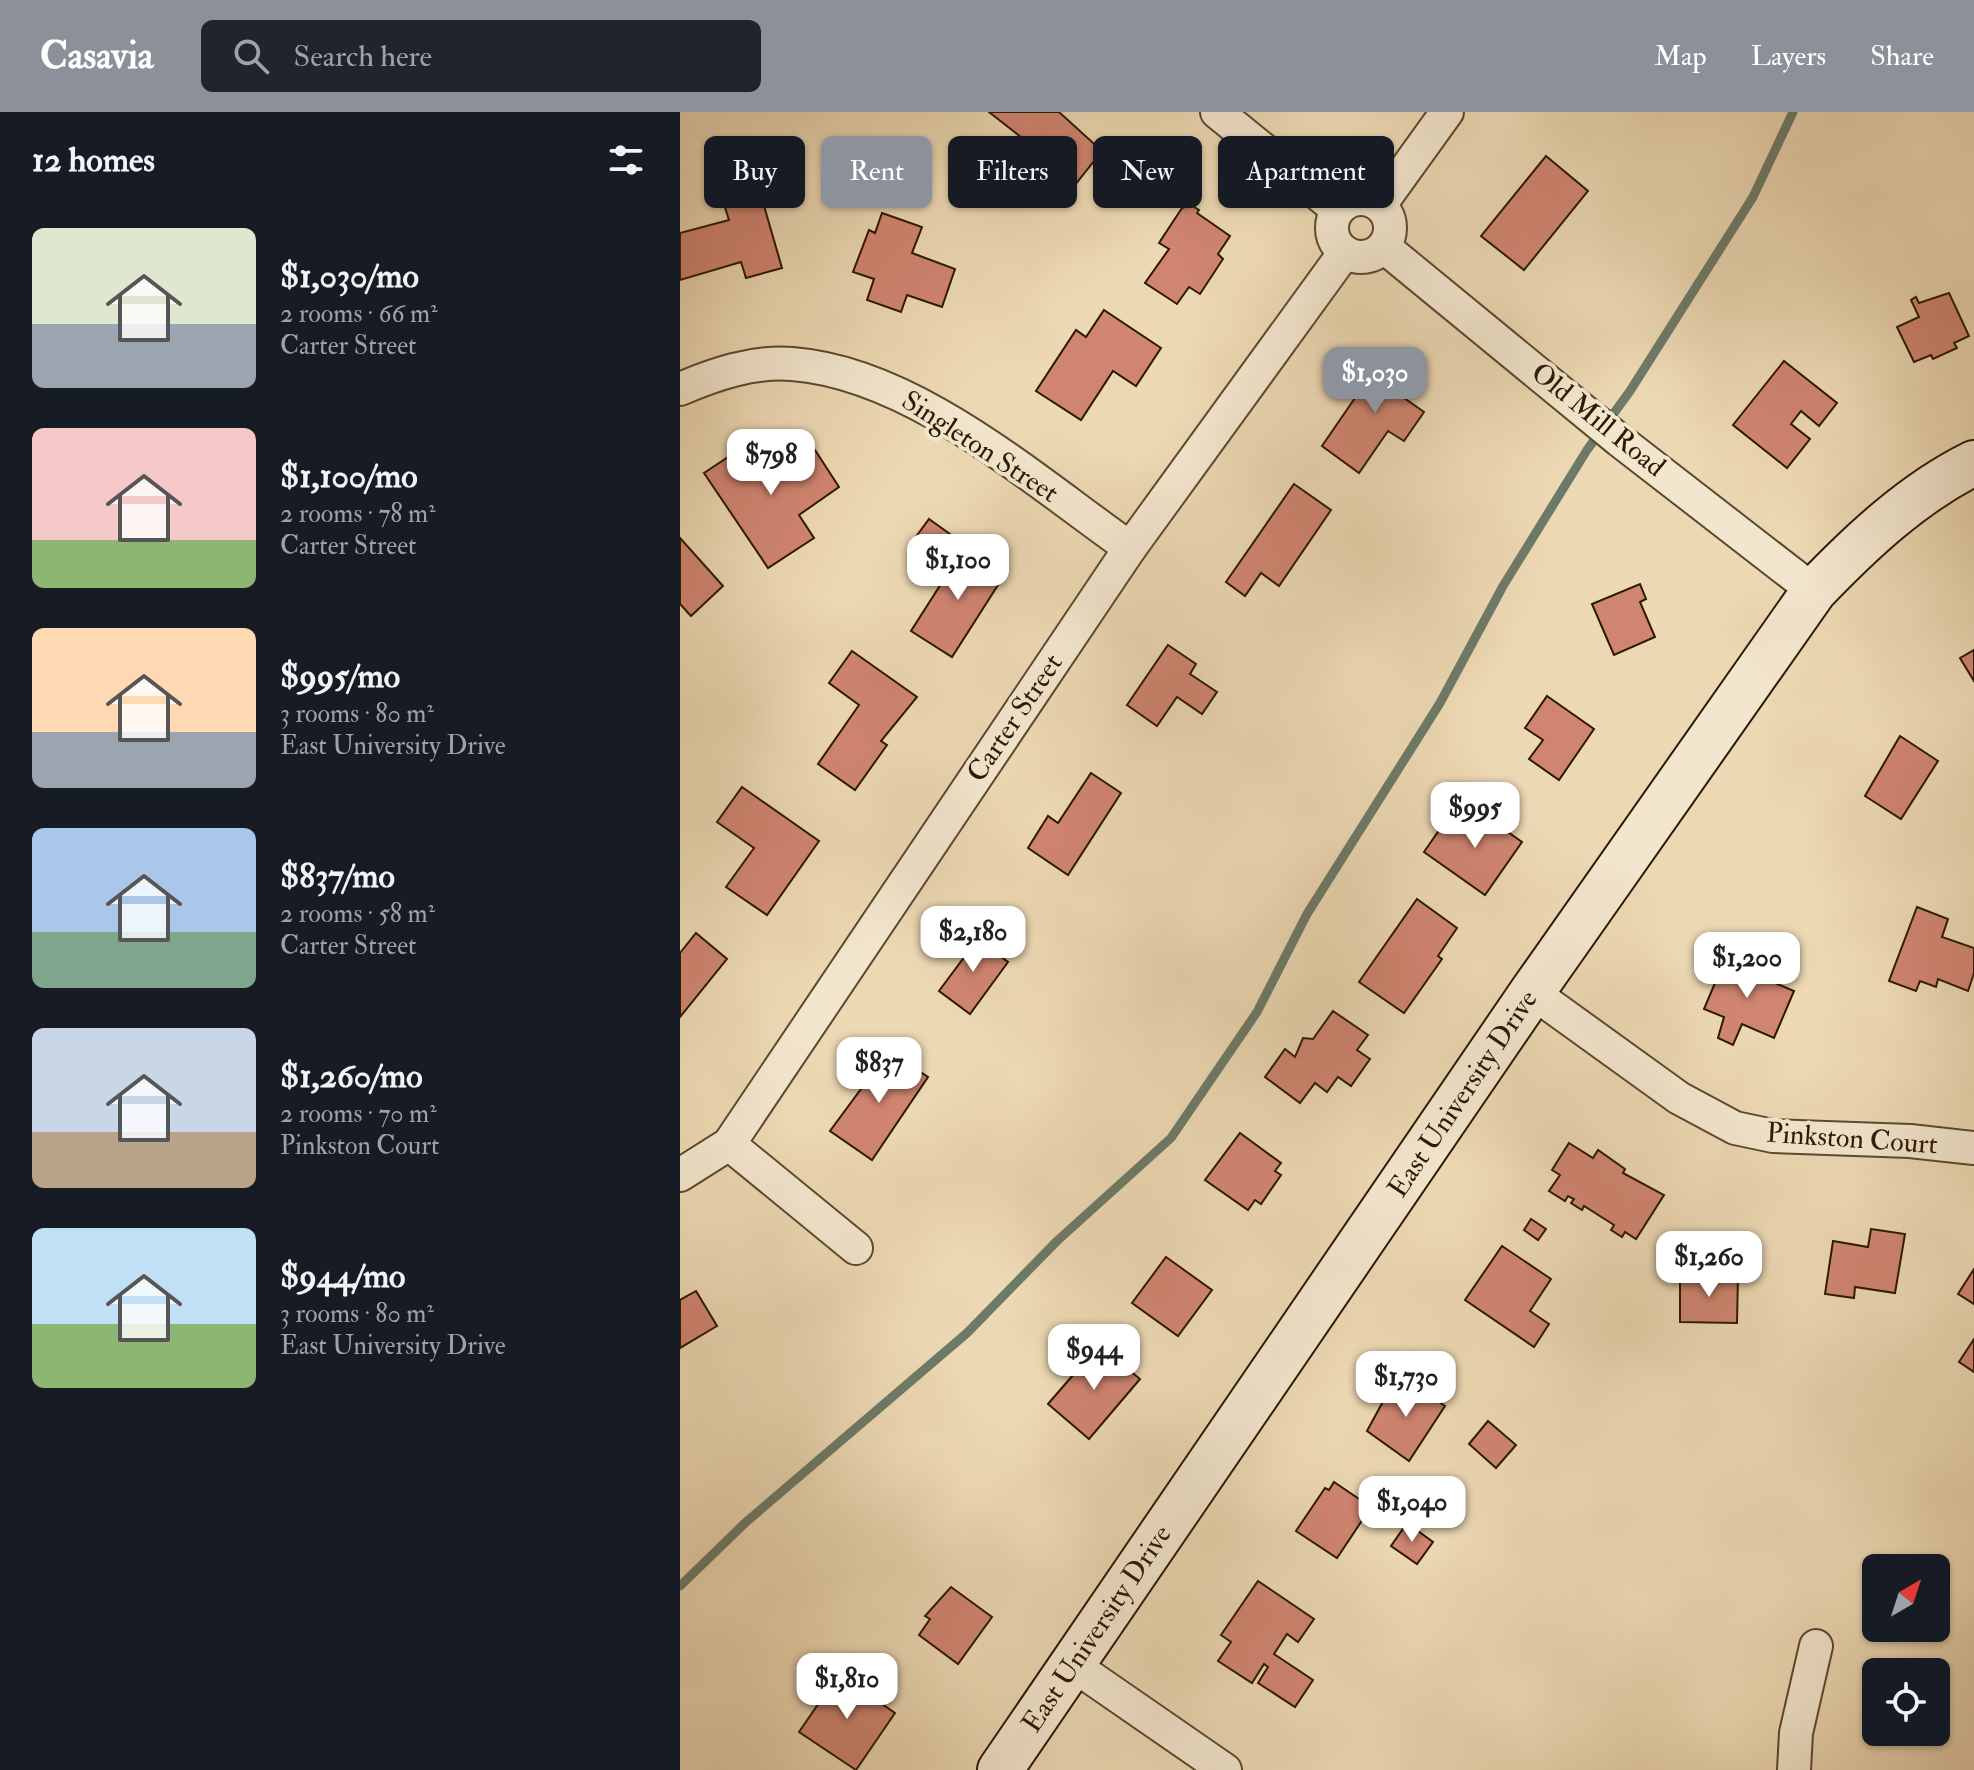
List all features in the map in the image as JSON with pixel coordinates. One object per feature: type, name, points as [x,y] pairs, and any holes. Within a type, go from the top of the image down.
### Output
[{"type":"main road","name":"East University Drive","points":[[1000,1770],[1532,992],[1814,591],[1855,548],[1910,503],[1974,463]]},
{"type":"street","points":[[1217,112],[1338,210]]},
{"type":"street","points":[[1394,186],[1447,112]]},
{"type":"street","points":[[1341,208],[1333,218],[1333,237],[1345,252],[1361,257],[1384,247],[1389,239],[1390,220],[1382,208]]},
{"type":"street","name":"Old Mill Road","points":[[1384,247],[1619,440],[1814,591]]},
{"type":"street","name":"Carter Street","points":[[680,1175],[729,1144],[1130,548],[1345,252]]},
{"type":"street","name":"Singleton Street","points":[[680,389],[723,371],[790,364],[855,375],[886,387],[943,417],[1130,548]]},
{"type":"street","name":"Pinkston Court","points":[[1532,992],[1679,1098],[1735,1128],[1773,1136],[1910,1141],[1974,1148]]},
{"type":"street","points":[[729,1144],[856,1248]]},
{"type":"street","points":[[1794,1770],[1796,1733],[1816,1646]]},
{"type":"street","points":[[1073,1665],[1225,1770]]},
{"type":"building","points":[[989,112],[1059,112],[1093,143],[1093,162],[1077,182],[1077,136],[1020,136]]},
{"type":"building","points":[[1546,156],[1588,191],[1524,270],[1481,236]]},
{"type":"building","points":[[725,208],[765,208],[782,268],[746,278],[741,262],[680,280],[680,233],[729,220]]},
{"type":"building","points":[[1182,208],[1196,208],[1199,210],[1197,213],[1230,236],[1218,254],[1223,259],[1200,294],[1189,287],[1177,304],[1145,283],[1169,249],[1159,243]]},
{"type":"building","points":[[882,213],[922,227],[912,253],[955,269],[942,307],[907,295],[901,312],[867,300],[874,279],[853,272],[869,230],[875,233]]},
{"type":"building","points":[[1949,293],[1969,336],[1954,343],[1957,348],[1933,359],[1931,355],[1914,362],[1897,327],[1919,317],[1911,300],[1916,297],[1919,303]]},
{"type":"building","points":[[1104,310],[1161,348],[1136,386],[1113,371],[1081,420],[1036,391],[1076,330],[1086,337]]},
{"type":"building","points":[[1386,353],[1415,373],[1400,395],[1424,412],[1404,441],[1388,431],[1359,473],[1322,446]]},
{"type":"building","points":[[1784,361],[1837,403],[1819,426],[1801,411],[1791,424],[1810,439],[1787,468],[1733,425]]},
{"type":"building","points":[[760,436],[783,470],[815,450],[839,487],[799,515],[814,538],[768,568],[704,473]]},
{"type":"building","points":[[1294,484],[1331,510],[1279,586],[1261,573],[1245,596],[1226,582]]},
{"type":"building","points":[[929,519],[961,542],[942,568],[910,545]]},
{"type":"building","points":[[680,538],[723,586],[691,616],[680,604]]},
{"type":"building","points":[[964,548],[1005,574],[952,657],[911,631]]},
{"type":"building","points":[[1640,584],[1646,599],[1640,602],[1655,637],[1614,655],[1592,604]]},
{"type":"building","points":[[1168,645],[1196,664],[1190,674],[1217,692],[1202,714],[1177,697],[1157,726],[1127,705]]},
{"type":"building","points":[[1974,650],[1974,681],[1960,658]]},
{"type":"building","points":[[852,651],[917,697],[881,741],[887,745],[855,790],[818,764],[859,705],[829,683]]},
{"type":"building","points":[[1547,696],[1594,729],[1559,780],[1529,759],[1543,740],[1525,728]]},
{"type":"building","points":[[1900,736],[1938,761],[1901,819],[1865,796]]},
{"type":"building","points":[[1091,773],[1121,793],[1068,875],[1028,848],[1048,816],[1058,823]]},
{"type":"building","points":[[742,787],[819,841],[767,915],[726,887],[754,848],[717,822]]},
{"type":"building","points":[[1474,808],[1522,842],[1485,895],[1424,852],[1442,826],[1451,832],[1459,820],[1464,824]]},
{"type":"building","points":[[1417,899],[1457,928],[1438,956],[1442,959],[1404,1013],[1359,982]]},
{"type":"building","points":[[1917,907],[1948,919],[1942,937],[1974,948],[1974,973],[1968,991],[1938,979],[1936,987],[1920,981],[1916,991],[1889,981]]},
{"type":"building","points":[[696,933],[727,959],[680,1017],[680,953]]},
{"type":"building","points":[[971,934],[1008,962],[970,1014],[939,991],[965,956],[958,951]]},
{"type":"building","points":[[1726,957],[1765,968],[1761,977],[1794,991],[1774,1038],[1742,1024],[1733,1045],[1718,1038],[1724,1017],[1704,1009]]},
{"type":"building","points":[[1333,1011],[1368,1035],[1357,1050],[1370,1059],[1351,1086],[1338,1077],[1327,1092],[1315,1083],[1300,1103],[1265,1077],[1285,1049],[1295,1057],[1303,1038],[1313,1039]]},
{"type":"building","points":[[889,1051],[928,1077],[872,1160],[830,1131]]},
{"type":"building","points":[[1240,1133],[1281,1163],[1275,1171],[1281,1175],[1261,1204],[1255,1200],[1248,1210],[1205,1180]]},
{"type":"building","points":[[1569,1143],[1593,1158],[1598,1150],[1625,1169],[1623,1173],[1664,1195],[1636,1239],[1625,1232],[1622,1237],[1611,1230],[1614,1225],[1584,1206],[1582,1210],[1571,1203],[1574,1199],[1568,1196],[1565,1201],[1549,1191],[1560,1175],[1552,1170]]},
{"type":"building","points":[[1531,1219],[1546,1229],[1538,1240],[1524,1230]]},
{"type":"building","points":[[1871,1229],[1905,1234],[1895,1293],[1855,1287],[1854,1298],[1825,1294],[1833,1241],[1868,1247]]},
{"type":"building","points":[[1502,1246],[1551,1279],[1530,1311],[1549,1324],[1534,1347],[1465,1300]]},
{"type":"building","points":[[1166,1257],[1212,1290],[1178,1336],[1132,1303]]},
{"type":"building","points":[[1974,1269],[1974,1304],[1958,1294]]},
{"type":"building","points":[[1680,1275],[1738,1276],[1737,1323],[1680,1322]]},
{"type":"building","points":[[696,1291],[717,1326],[680,1348],[680,1300]]},
{"type":"building","points":[[1974,1339],[1974,1372],[1959,1362]]},
{"type":"building","points":[[1099,1345],[1140,1379],[1089,1439],[1048,1404]]},
{"type":"building","points":[[1405,1378],[1445,1406],[1409,1461],[1367,1431],[1386,1396],[1391,1399]]},
{"type":"building","points":[[1488,1421],[1516,1445],[1496,1468],[1469,1444]]},
{"type":"building","points":[[1334,1482],[1371,1507],[1337,1558],[1296,1531],[1325,1488],[1329,1490]]},
{"type":"building","points":[[1407,1523],[1433,1542],[1417,1564],[1391,1546]]},
{"type":"building","points":[[1258,1581],[1314,1619],[1298,1642],[1287,1634],[1274,1654],[1313,1680],[1295,1707],[1258,1683],[1268,1667],[1264,1664],[1252,1683],[1218,1661],[1231,1642],[1221,1635]]},
{"type":"building","points":[[951,1587],[992,1617],[958,1664],[919,1635],[930,1619],[925,1616]]},
{"type":"building","points":[[843,1668],[860,1680],[856,1686],[895,1713],[856,1770],[799,1732]]},
{"type":"waterway","points":[[680,1586],[745,1523],[967,1333],[1057,1241],[1171,1138],[1257,1012],[1307,914],[1440,703],[1503,586],[1587,450],[1630,391],[1753,197],[1793,112]]}]
